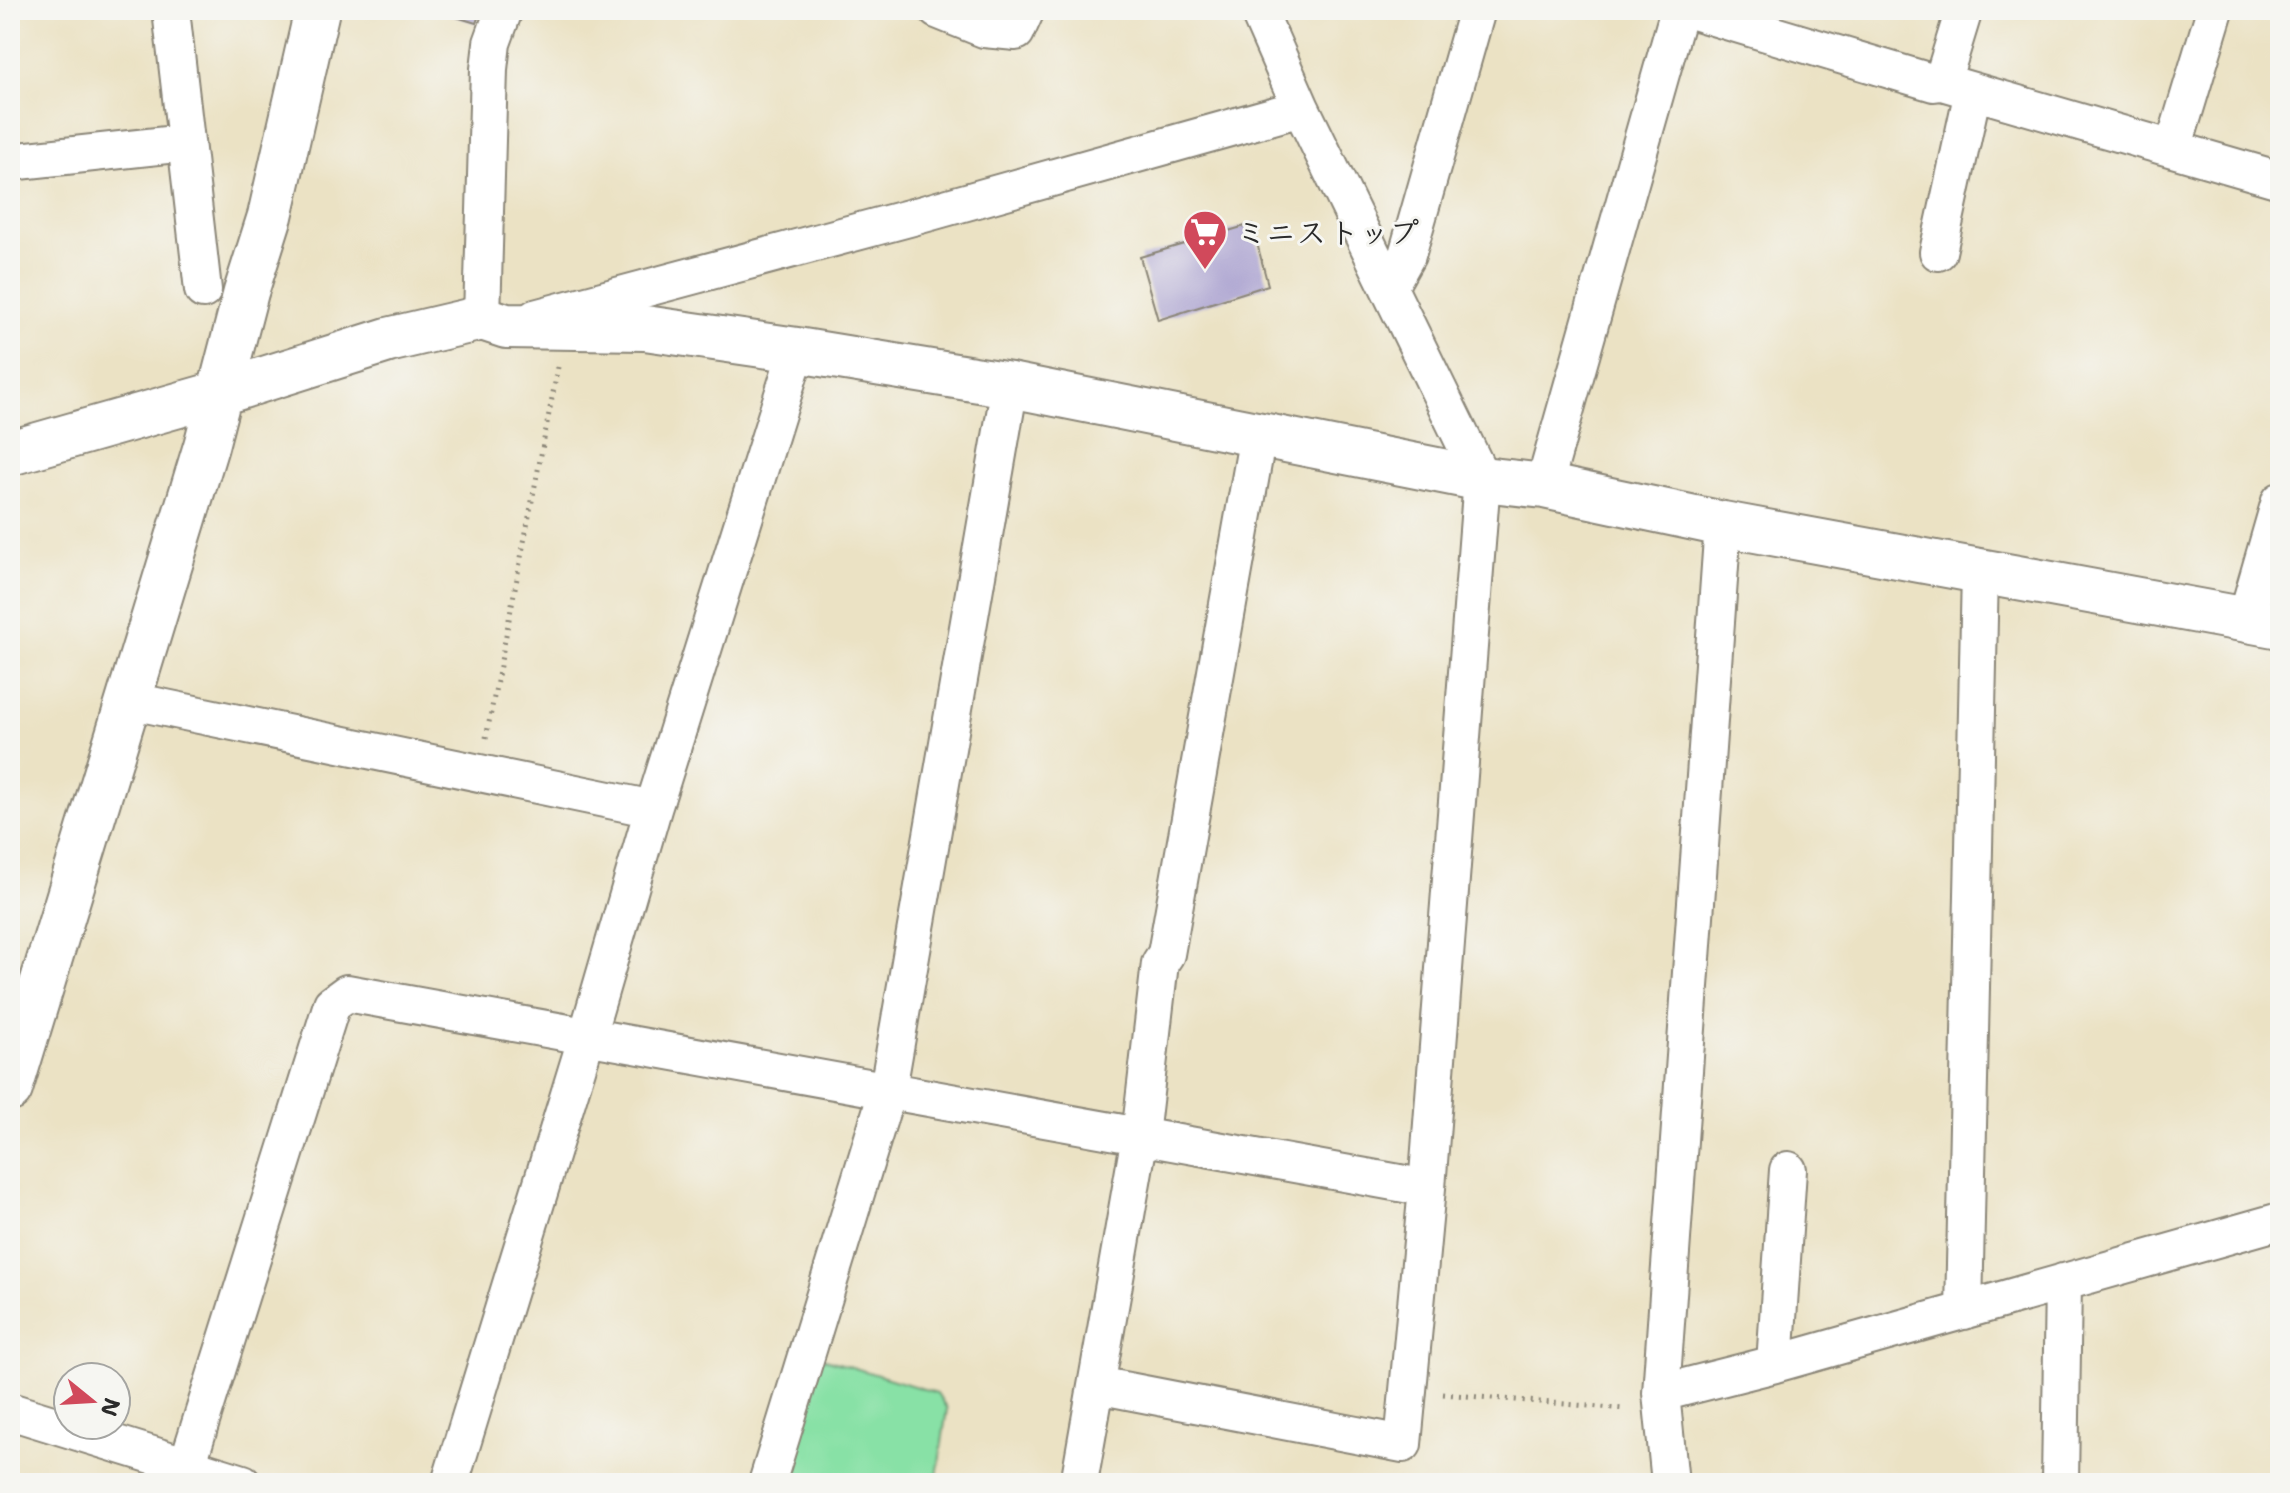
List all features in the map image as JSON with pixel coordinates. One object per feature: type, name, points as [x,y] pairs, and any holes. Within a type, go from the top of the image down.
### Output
[{"type":"street","points":[[171,10],[203,290]]},
{"type":"street","points":[[10,1089],[206,446],[217,394],[270,216],[317,10]]},
{"type":"street","points":[[494,322],[489,69],[492,43],[504,10]]},
{"type":"street","points":[[937,10],[984,29],[1016,32],[1026,10]]},
{"type":"street","points":[[1097,1385],[1403,1444],[1427,1188],[1482,479],[1301,108],[1258,10]]},
{"type":"street","points":[[1389,287],[1407,255],[1477,10]]},
{"type":"street","points":[[1544,486],[1679,10]]},
{"type":"street","points":[[1690,10],[1934,83],[1958,86],[2280,180]]},
{"type":"street","points":[[1938,252],[1964,10]]},
{"type":"street","points":[[2173,149],[2215,10]]},
{"type":"street","points":[[10,453],[217,394],[388,340],[494,322],[936,210],[1301,108]]},
{"type":"street","points":[[10,162],[185,143]]},
{"type":"street","points":[[494,322],[645,328],[1010,385],[1482,479],[1544,486],[1723,524],[2263,623],[2280,501]]},
{"type":"street","points":[[450,1483],[653,809],[797,350]]},
{"type":"street","points":[[767,1483],[888,1089],[1010,385]]},
{"type":"street","points":[[1079,1483],[1140,1136],[1160,963],[1166,954],[1258,435]]},
{"type":"street","points":[[1670,1483],[1661,1402],[1723,524]]},
{"type":"street","points":[[1964,1311],[1980,571]]},
{"type":"street","points":[[127,700],[653,809]]},
{"type":"street","points":[[187,1466],[332,1004],[347,993],[1427,1188]]},
{"type":"street","points":[[1775,1364],[1788,1170]]},
{"type":"street","points":[[1661,1402],[1775,1364],[2280,1221]]},
{"type":"street","points":[[2060,1483],[2063,1282]]},
{"type":"street","points":[[10,1411],[243,1483]]},
{"type":"path","points":[[479,773],[565,326]]},
{"type":"path","points":[[1409,1391],[1661,1402]]},
{"type":"green space","points":[[822,1358],[937,1393],[947,1409],[936,1483],[784,1483]]},
{"type":"building","points":[[451,10],[481,10],[476,23],[450,15]]},
{"type":"building","name":"ミニストップ","points":[[1252,224],[1268,285],[1158,320],[1140,257]]},
{"type":"place","name":"ミニストップ","points":[[1205,271]]}]
